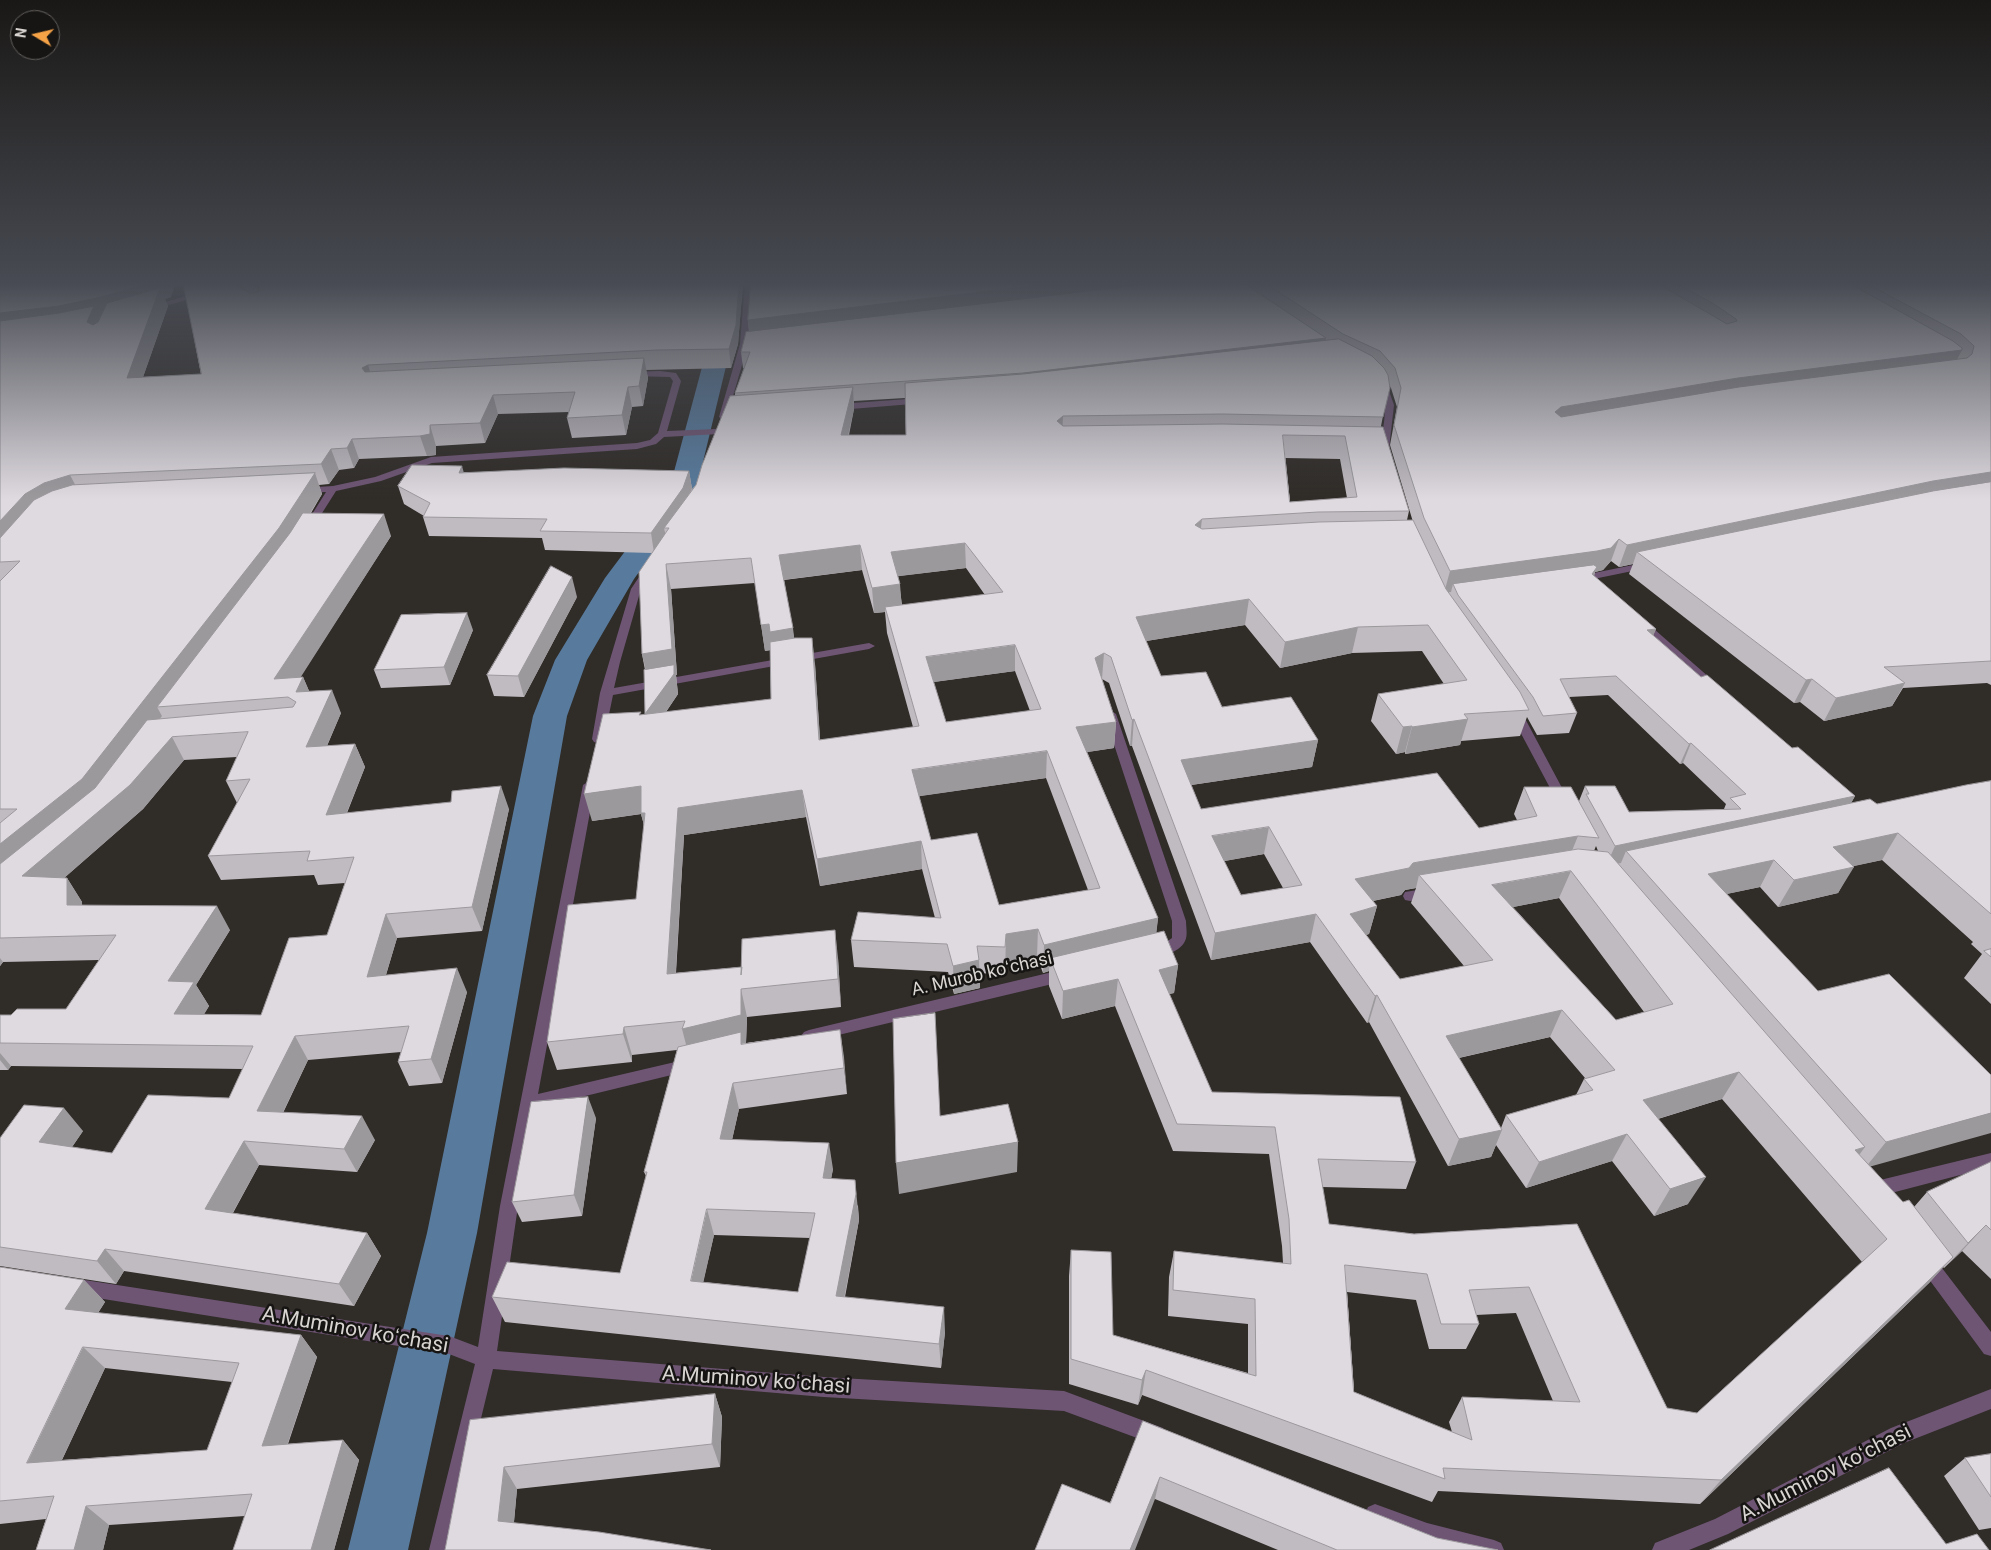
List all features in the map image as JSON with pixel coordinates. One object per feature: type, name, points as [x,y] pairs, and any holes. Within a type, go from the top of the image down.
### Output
[{"type":"street","points":[[662,434],[715,437],[729,415],[742,354]]},
{"type":"street","points":[[294,490],[333,489],[378,479],[431,460],[637,446],[653,442],[662,434],[677,381],[673,375],[660,372],[621,375]]},
{"type":"street","points":[[1372,374],[1386,389],[1391,407],[1379,444],[1389,464]]},
{"type":"street","points":[[830,408],[927,400]]},
{"type":"street","points":[[303,536],[333,489]]},
{"type":"street","points":[[596,751],[606,693],[636,589],[659,557]]},
{"type":"street","points":[[1571,580],[1594,581],[1658,563]]},
{"type":"street","points":[[1634,616],[1722,694]]},
{"type":"street","points":[[606,693],[869,646]]},
{"type":"street","points":[[1508,701],[1519,717],[1569,813]]},
{"type":"street","points":[[1106,702],[1179,921],[1179,940],[1163,951],[1144,956]]},
{"type":"street","points":[[439,1550],[486,1359],[509,1206],[592,771]]},
{"type":"street","points":[[1410,896],[1439,891]]},
{"type":"street","name":"A. Murob koʻchasi","points":[[798,1039],[1077,972]]},
{"type":"street","points":[[530,1103],[702,1062]]},
{"type":"street","points":[[1872,1191],[1991,1160]]},
{"type":"street","points":[[1920,1253],[1991,1347]]},
{"type":"street","name":"A.Muminov koʻchasi","points":[[58,1285],[449,1345],[486,1359],[824,1386],[1064,1401],[1176,1442]]},
{"type":"street","name":"A.Muminov koʻchasi","points":[[1662,1550],[1721,1527],[1898,1435],[1991,1399]]},
{"type":"street","points":[[1362,1509],[1427,1533],[1494,1550]]},
{"type":"building","points":[[0,354],[136,354],[127,378],[201,374],[197,354],[574,354],[368,365],[362,368],[365,372],[644,358],[639,386],[628,387],[622,415],[567,418],[575,392],[493,395],[480,423],[430,425],[430,434],[420,436],[352,439],[347,448],[331,449],[321,464],[70,475],[44,483],[25,494],[0,521]]},
{"type":"building","points":[[749,354],[1185,354],[1023,373],[735,393]]},
{"type":"building","points":[[1201,354],[1369,354],[1384,368],[1388,375],[1390,388],[1383,417],[1222,414],[1063,416],[1057,421],[1063,426],[1222,424],[1383,427],[1409,511],[1318,512],[1202,519],[1195,525],[1202,529],[1319,522],[1413,520],[1446,589],[1520,692],[1529,710],[1464,714],[1468,719],[1403,727],[1378,694],[1467,680],[1428,625],[1358,627],[1285,642],[1249,599],[1136,617],[1161,676],[1206,672],[1222,707],[1291,697],[1318,740],[1181,760],[1201,809],[1437,773],[1479,828],[1537,816],[1524,787],[1571,787],[1599,838],[1578,836],[1418,862],[1413,863],[1409,868],[1355,879],[1377,906],[1350,914],[1400,979],[1493,960],[1419,875],[1578,849],[1608,852],[1865,1147],[1855,1150],[1903,1202],[1909,1200],[1953,1257],[1721,1480],[1443,1468],[1445,1479],[1146,1370],[1142,1380],[1071,1359],[1071,1250],[1111,1252],[1113,1335],[1256,1376],[1255,1299],[1173,1290],[1174,1251],[1291,1264],[1289,1219],[1275,1127],[1177,1124],[1118,979],[1063,991],[1050,958],[1164,931],[1178,965],[1159,970],[1212,1092],[1400,1097],[1416,1162],[1318,1159],[1329,1224],[1414,1234],[1577,1224],[1667,1408],[1697,1413],[1887,1239],[1739,1072],[1643,1100],[1706,1177],[1670,1189],[1627,1134],[1539,1162],[1506,1115],[1593,1090],[1584,1079],[1615,1070],[1562,1010],[1446,1036],[1502,1130],[1459,1139],[1377,995],[1375,996],[1316,914],[1215,933],[1134,719],[1132,720],[1111,657],[1104,653],[1095,658],[1116,722],[1076,727],[1158,918],[1044,945],[1038,929],[1006,934],[1005,947],[977,946],[979,960],[953,966],[947,944],[851,940],[858,912],[941,918],[921,841],[817,859],[802,790],[678,808],[667,974],[741,967],[742,939],[835,930],[838,979],[741,989],[741,1015],[682,1029],[685,1021],[624,1027],[623,1034],[547,1042],[568,905],[636,899],[645,813],[641,813],[641,786],[584,794],[603,714],[641,712],[639,715],[771,699],[770,642],[795,638],[812,638],[819,740],[919,726],[885,607],[1003,592],[965,543],[891,552],[900,584],[872,588],[860,545],[779,555],[793,628],[770,632],[769,624],[761,625],[751,558],[666,564],[672,649],[642,654],[639,572],[669,528],[664,528],[696,485],[702,465],[730,396],[853,387],[841,435],[906,435],[905,383],[1023,374]],"holes":[[[1283,435],[1345,436],[1357,497],[1290,502]],[[1015,645],[1041,709],[946,722],[926,657]],[[1047,751],[1100,888],[999,905],[977,833],[931,840],[912,770]],[[1269,827],[1302,885],[1241,895],[1212,836]],[[1571,871],[1673,1004],[1616,1020],[1492,885]],[[1345,1265],[1427,1274],[1441,1324],[1479,1324],[1469,1290],[1529,1287],[1580,1402],[1462,1397],[1472,1440],[1354,1392]]]},
{"type":"building","points":[[1383,354],[1927,354],[1738,378],[1561,407],[1555,412],[1561,417],[1739,387],[1967,358],[1972,354],[1991,354],[1991,472],[1933,481],[1627,545],[1619,539],[1611,548],[1597,551],[1450,571],[1424,518],[1394,425],[1401,388],[1395,368]]},
{"type":"building","points":[[412,465],[462,466],[459,473],[564,468],[689,471],[683,488],[651,533],[540,531],[547,519],[423,517],[430,503],[398,486]]},
{"type":"building","points":[[315,473],[279,528],[82,779],[0,844],[0,823],[17,809],[0,809],[0,581],[20,561],[0,562],[0,538],[34,500],[52,491],[72,485]]},
{"type":"building","points":[[1991,482],[1991,661],[1884,667],[1905,683],[1836,698],[1812,679],[1806,680],[1637,552],[1933,491]]},
{"type":"building","points":[[303,513],[384,514],[274,679],[303,677],[296,692],[332,690],[306,747],[355,744],[326,815],[451,802],[452,791],[501,786],[472,907],[386,914],[367,977],[457,968],[431,1059],[398,1062],[409,1026],[295,1036],[257,1111],[362,1116],[344,1149],[244,1141],[205,1209],[367,1233],[339,1284],[105,1249],[97,1261],[0,1247],[0,1138],[24,1105],[64,1108],[39,1142],[112,1153],[148,1095],[229,1098],[253,1046],[0,1043],[0,1015],[11,1015],[17,1009],[66,1009],[116,935],[0,938],[0,864],[95,788],[147,720],[293,707],[296,702],[288,697],[157,707],[290,533]],"holes":[[[248,732],[226,781],[250,779],[208,856],[310,851],[307,861],[354,857],[327,935],[289,938],[261,1015],[174,1014],[194,982],[168,981],[217,906],[67,905],[67,878],[22,876],[130,785],[172,737]]]},
{"type":"building","points":[[1594,565],[1597,567],[1592,574],[1656,629],[1647,630],[1701,677],[1707,675],[1792,748],[1798,747],[1855,796],[1615,846],[1586,794],[1589,794],[1585,786],[1615,786],[1629,812],[1741,809],[1730,798],[1746,794],[1616,676],[1560,679],[1577,713],[1543,716],[1533,697],[1458,595],[1453,584]]},
{"type":"building","points":[[551,566],[572,577],[518,676],[487,675]]},
{"type":"building","points":[[467,613],[444,667],[374,670],[401,615]]},
{"type":"building","points":[[674,665],[674,674],[645,714],[644,670]]},
{"type":"building","points":[[1991,781],[1991,914],[1898,833],[1833,847],[1854,867],[1794,880],[1774,860],[1708,874],[1818,991],[1889,974],[1991,1075],[1991,1113],[1886,1142],[1626,851],[1870,799],[1877,804]]},
{"type":"building","points":[[1991,949],[1991,957],[1984,951]]},
{"type":"building","points":[[935,1013],[940,1116],[1008,1104],[1018,1142],[896,1163],[893,1019]]},
{"type":"building","points":[[840,1030],[844,1068],[733,1083],[720,1139],[829,1143],[823,1178],[855,1180],[856,1194],[836,1296],[944,1307],[939,1344],[492,1297],[507,1262],[620,1273],[647,1172],[644,1172],[678,1047],[741,1032],[741,1044]],"holes":[[[707,1209],[815,1213],[798,1292],[691,1281]]]},
{"type":"building","points":[[588,1097],[574,1195],[512,1202],[531,1102]]},
{"type":"building","points":[[1991,1162],[1991,1230],[1986,1225],[1968,1243],[1927,1192]]},
{"type":"building","points":[[0,1267],[84,1280],[65,1309],[301,1335],[262,1446],[343,1440],[311,1550],[233,1550],[252,1494],[86,1506],[74,1550],[36,1550],[54,1496],[0,1501]],"holes":[[[83,1347],[239,1363],[207,1450],[27,1463]]]},
{"type":"building","points":[[715,1394],[712,1444],[504,1467],[498,1521],[599,1532],[711,1550],[445,1550],[470,1420]]},
{"type":"building","points":[[1143,1421],[1437,1538],[1498,1550],[1337,1550],[1160,1477],[1130,1550],[1035,1550],[1062,1484],[1110,1503]]},
{"type":"building","points":[[1991,1454],[1991,1497],[1965,1458]]},
{"type":"building","points":[[1889,1468],[1946,1544],[1977,1534],[1989,1550],[1710,1550]]},
{"type":"waterway","points":[[378,1550],[452,1233],[550,716],[571,660],[620,578],[681,495],[717,354]]}]
